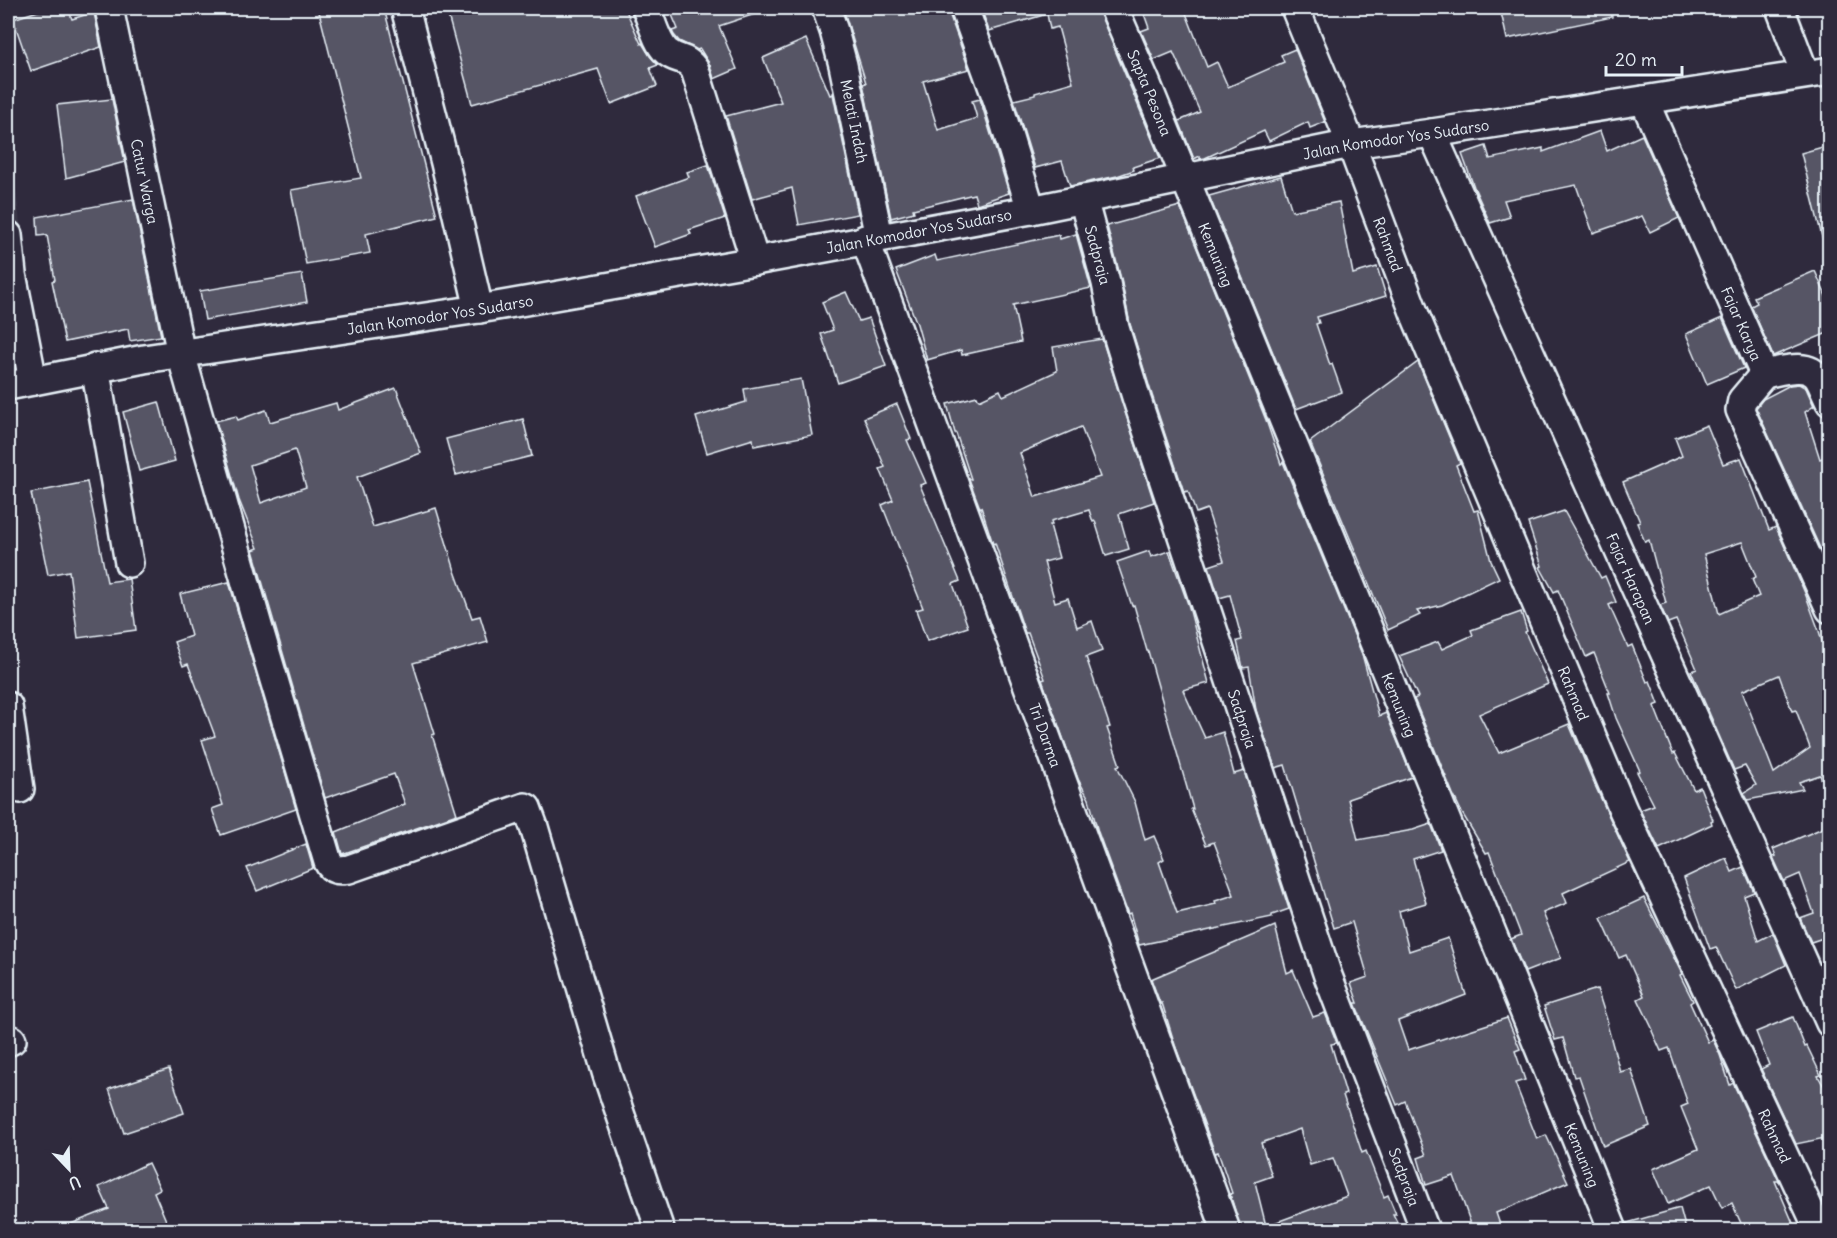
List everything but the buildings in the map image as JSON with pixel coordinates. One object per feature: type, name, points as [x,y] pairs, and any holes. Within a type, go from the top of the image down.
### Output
[{"type":"street","name":"Catur Warga","points":[[109,8],[181,354],[258,626],[331,867],[337,870],[349,869],[527,808],[607,1075],[660,1230]]},
{"type":"street","points":[[405,8],[445,163],[479,309]]},
{"type":"street","points":[[646,8],[661,45],[672,55],[690,63],[695,70],[755,261]]},
{"type":"street","name":"Melati Indah","points":[[826,8],[843,65],[872,238]]},
{"type":"street","points":[[964,8],[998,102],[1031,210]]},
{"type":"street","name":"Sapta Pesona","points":[[1114,8],[1184,179]]},
{"type":"street","name":"Rahmad","points":[[1295,8],[1351,144],[1415,315],[1623,810],[1819,1230]]},
{"type":"street","points":[[1780,8],[1817,73]]},
{"type":"street","name":"Jalan Komodor Yos Sudarso","points":[[20,383],[95,367],[479,309],[755,261],[1083,200],[1351,144],[1817,73]]},
{"type":"street","name":"Fajar Karya","points":[[1644,100],[1764,374],[1742,399],[1740,411],[1830,609]]},
{"type":"street","name":"Fajar Harapan","points":[[1432,133],[1830,1023]]},
{"type":"street","name":"Kemuning","points":[[1184,179],[1613,1230]]},
{"type":"street","name":"Sadpraja","points":[[1083,200],[1106,283],[1115,328],[1148,434],[1328,976],[1425,1230]]},
{"type":"street","points":[[8,236],[20,383]]},
{"type":"street","name":"Tri Darma","points":[[872,238],[1226,1230]]},
{"type":"street","points":[[95,367],[129,563]]},
{"type":"street","points":[[1764,374],[1790,369],[1805,369],[1813,372],[1819,378],[1830,402]]},
{"type":"street","points":[[8,706],[20,789]]},
{"type":"shaded area","points":[[8,122],[32,324],[8,329]]}]
